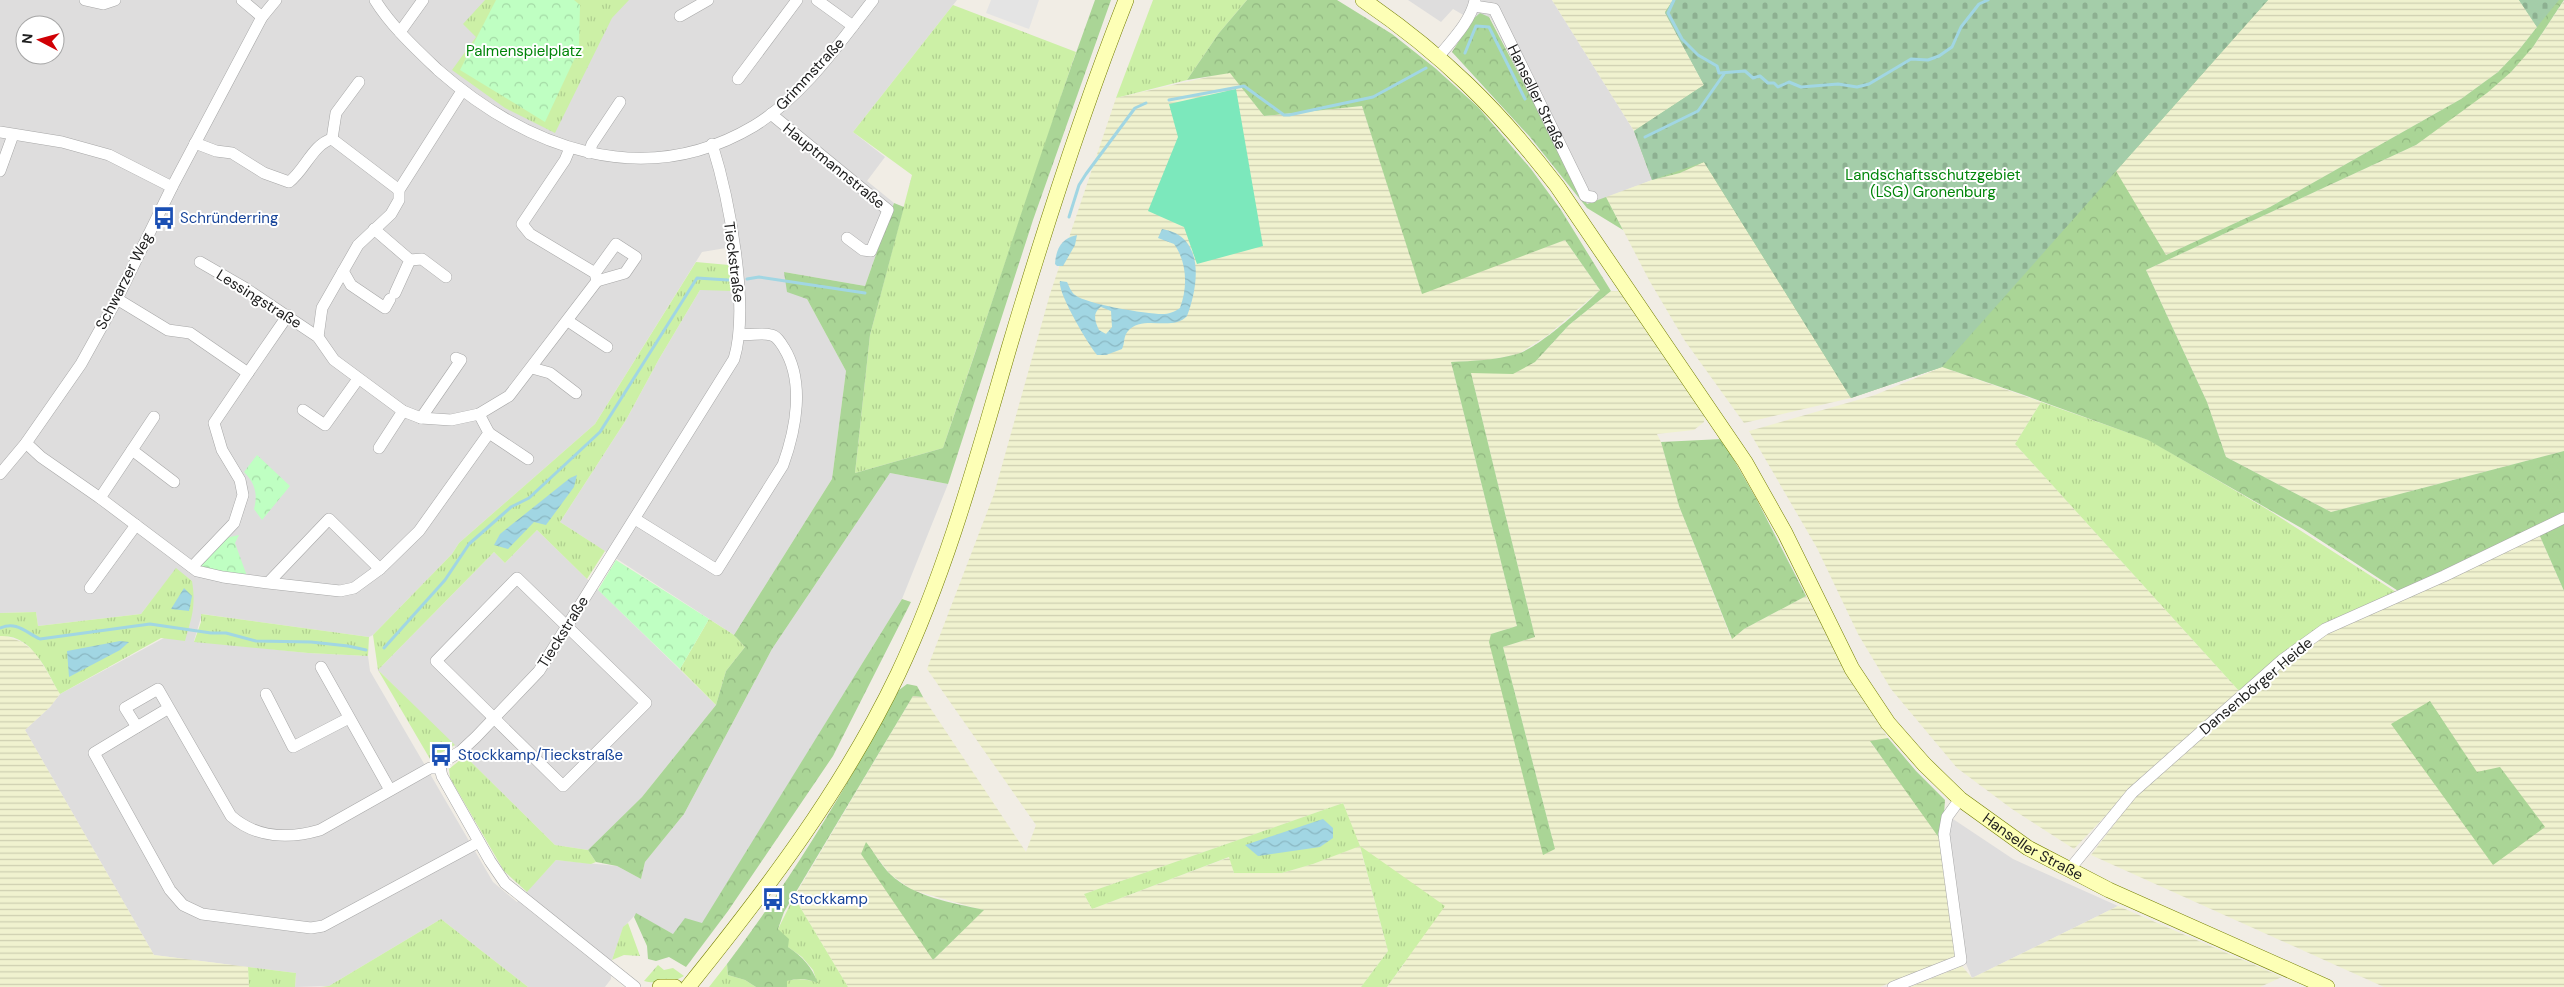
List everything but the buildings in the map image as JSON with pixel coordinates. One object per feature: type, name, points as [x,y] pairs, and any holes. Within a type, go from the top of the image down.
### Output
[{"type":"main road","points":[[688,987],[764,893],[816,820],[852,760],[899,671],[946,554],[973,473],[1056,190],[1126,0]]},
{"type":"main road","name":"Hanseller Straße","points":[[1363,0],[1439,56],[1482,96],[1519,137],[1578,216],[1745,462],[1785,533],[1844,653],[1872,700],[1905,744],[1960,799],[2006,834],[2069,870],[2327,987]]},
{"type":"main road","points":[[660,987],[675,987]]},
{"type":"street","points":[[85,0],[103,4],[115,0]]},
{"type":"street","points":[[242,0],[262,17]]},
{"type":"street","name":"Schwarzer Weg","points":[[0,474],[26,443],[81,364],[117,299],[172,187],[262,17],[276,0]]},
{"type":"street","name":"Grimmstraße","points":[[375,0],[400,32],[462,90],[517,126],[540,138],[570,148],[589,153],[634,158],[664,156],[712,144],[733,137],[771,114],[808,80],[873,0]]},
{"type":"street","points":[[400,32],[422,0]]},
{"type":"street","points":[[680,16],[708,0]]},
{"type":"street","points":[[738,79],[797,0]]},
{"type":"street","points":[[817,0],[853,26]]},
{"type":"street","name":"Hanseller Straße","points":[[1439,56],[1458,33],[1474,3],[1494,9],[1585,196],[1592,197]]},
{"type":"street","points":[[332,139],[336,113],[359,82]]},
{"type":"street","name":"Lessingstraße","points":[[318,337],[322,308],[358,245],[391,214],[399,200],[399,190],[462,90]]},
{"type":"street","points":[[589,153],[592,144],[620,102]]},
{"type":"street","name":"Hauptmannstraße","points":[[771,114],[888,210],[871,251],[863,250],[847,238]]},
{"type":"street","points":[[0,132],[62,142],[109,155],[172,187]]},
{"type":"street","points":[[0,171],[12,135]]},
{"type":"street","points":[[195,143],[216,151],[232,153],[264,173],[289,182],[300,174],[322,142],[332,139]]},
{"type":"street","points":[[332,139],[399,190]]},
{"type":"street","name":"Tieckstraße","points":[[137,727],[125,708],[158,689],[231,816],[244,827],[261,833],[300,836],[320,830],[430,768],[440,768],[443,762],[461,751],[476,738],[532,680],[734,359],[740,334],[736,257],[718,162],[712,144]]},
{"type":"street","name":"Lessingstraße","points":[[200,262],[288,315],[318,337],[334,360],[404,411],[421,418],[450,420],[479,414],[509,396],[568,321],[596,277],[530,234],[522,224],[565,160],[570,148]]},
{"type":"street","points":[[374,230],[410,260],[422,259],[446,277]]},
{"type":"street","points":[[344,271],[351,285],[385,308],[410,260]]},
{"type":"street","points":[[117,299],[168,330],[190,333],[248,373]]},
{"type":"street","points":[[192,567],[209,547],[227,532],[240,509],[243,495],[240,480],[222,450],[214,423],[288,315]]},
{"type":"street","points":[[568,321],[607,348]]},
{"type":"street","points":[[635,518],[717,570],[783,465],[789,447],[796,400],[795,370],[778,339],[772,335],[740,334]]},
{"type":"street","points":[[421,418],[461,360],[456,358]]},
{"type":"street","points":[[532,368],[550,373],[576,393]]},
{"type":"street","points":[[304,410],[325,425],[358,379]]},
{"type":"street","points":[[379,448],[404,411]]},
{"type":"street","points":[[479,414],[489,433],[528,459]]},
{"type":"street","points":[[100,498],[154,417]]},
{"type":"street","points":[[26,443],[40,457],[136,524],[197,571],[223,577],[268,583],[340,590],[354,588],[380,568],[419,531],[489,433]]},
{"type":"street","points":[[132,450],[174,482]]},
{"type":"street","name":"Dansenbörger Heide","points":[[2069,870],[2132,793],[2282,660],[2325,629],[2444,576],[2564,518]]},
{"type":"street","points":[[268,583],[329,519],[380,568]]},
{"type":"street","points":[[90,588],[136,524]]},
{"type":"street","points":[[517,578],[567,625],[646,703],[563,786],[436,661],[517,578]]},
{"type":"street","points":[[321,667],[390,790]]},
{"type":"street","points":[[266,694],[294,747],[349,718]]},
{"type":"street","points":[[169,708],[94,753],[170,890],[183,905],[202,914],[311,928],[323,926],[479,842]]},
{"type":"street","points":[[440,768],[442,776],[479,842],[505,883],[635,987]]},
{"type":"street","points":[[1893,987],[1961,960],[1944,834],[1947,817],[1960,799]]},
{"type":"shaded area","points":[[0,0],[957,0],[853,132],[885,157],[867,181],[894,203],[865,286],[784,272],[807,299],[846,371],[832,479],[734,635],[560,522],[626,420],[700,290],[731,285],[726,248],[702,252],[595,424],[459,543],[452,554],[373,635],[369,637],[202,614],[194,641],[308,653],[368,656],[370,671],[493,882],[517,902],[556,860],[617,866],[641,879],[645,862],[684,814],[772,649],[890,473],[948,484],[902,599],[702,924],[673,934],[636,914],[623,928],[612,960],[611,979],[605,987],[528,987],[441,919],[329,986],[295,987],[296,973],[154,955],[25,730],[50,707],[60,694],[190,624],[192,581],[176,569],[141,614],[38,626],[36,612],[0,613]]},
{"type":"shaded area","points":[[991,0],[1039,0],[1029,29],[986,13]]},
{"type":"shaded area","points":[[1408,0],[1552,0],[1634,131],[1652,180],[1587,205],[1490,17],[1472,20],[1453,9],[1441,22]]},
{"type":"shaded area","points":[[537,530],[716,705],[642,797],[588,850],[555,845],[378,670],[494,552],[505,563]]},
{"type":"shaded area","points":[[1950,817],[2013,859],[2118,906],[1972,978],[1962,954],[1946,833]]},
{"type":"green space","name":"Palmenspielplatz","points":[[485,0],[629,0],[612,18],[555,133],[505,108],[452,70],[476,37],[463,24]]},
{"type":"green space","name":"Palmenspielplatz","points":[[496,0],[574,0],[580,5],[579,49],[545,122],[460,70]]},
{"type":"green space","points":[[1095,0],[1111,0],[1033,220],[948,484],[890,473],[772,649],[684,814],[645,862],[641,879],[617,866],[596,862],[588,850],[642,797],[716,705],[726,671],[745,647],[734,635],[832,479],[846,371],[807,299],[787,292],[784,272],[865,286],[894,203],[904,207],[870,335],[855,473],[943,448]]},
{"type":"green space","points":[[1153,0],[1247,0],[1219,33],[1187,80],[1116,98]]},
{"type":"green space","points":[[1247,0],[1337,0],[1392,34],[1435,68],[1478,107],[1531,169],[1561,210],[1611,291],[1569,325],[1535,362],[1513,374],[1471,373],[1535,637],[1503,647],[1555,849],[1543,855],[1489,642],[1491,634],[1517,626],[1451,362],[1500,358],[1526,350],[1560,326],[1600,290],[1565,240],[1422,294],[1362,106],[1264,116],[1230,73],[1187,80],[1219,33]]},
{"type":"green space","points":[[1552,0],[1673,0],[1665,13],[1704,85],[1634,131]]},
{"type":"green space","name":"Landschaftsschutzgebiet (LSG) Gronenburg","points":[[1673,0],[2268,0],[2116,171],[2166,255],[2270,207],[2461,99],[2498,72],[2537,27],[2519,0],[2564,0],[2533,47],[2511,72],[2487,93],[2416,145],[2146,270],[2207,402],[2226,457],[2331,512],[2564,451],[2564,591],[2539,534],[2409,598],[2303,529],[2148,440],[1942,367],[1851,398],[1704,162],[1680,173],[1652,180],[1634,131],[1704,85],[1665,12]]},
{"type":"green space","name":"Landschaftsschutzgebiet (LSG) Gronenburg","points":[[1673,0],[2268,0],[1942,367],[1851,398],[1704,162],[1652,180],[1634,131],[1704,85],[1665,13]]},
{"type":"green space","points":[[2268,0],[2519,0],[2537,27],[2498,72],[2461,99],[2270,207],[2166,255],[2115,172]]},
{"type":"green space","points":[[2519,0],[2559,0],[2537,27]]},
{"type":"green space","points":[[2564,1],[2564,451],[2331,512],[2226,457],[2207,402],[2146,270],[2416,145],[2533,47]]},
{"type":"green space","points":[[953,5],[1076,52],[943,448],[855,473],[870,335],[912,175],[853,132]]},
{"type":"green space","points":[[1480,13],[1489,17],[1587,204],[1606,197],[1623,230],[1587,208],[1530,137],[1452,52],[1472,20]]},
{"type":"green space","points":[[1230,72],[1264,116],[1362,106],[1422,293],[1565,240],[1600,290],[1548,335],[1518,354],[1488,360],[1451,362],[1517,626],[1491,634],[1555,849],[1503,647],[1535,637],[1471,373],[1535,362],[1569,325],[1611,291],[1621,291],[1705,412],[1704,422],[1694,430],[1657,434],[1679,506],[1731,638],[1744,629],[1806,596],[1856,690],[1888,738],[1871,743],[1947,844],[1958,955],[1880,987],[1387,987],[1404,964],[1360,847],[1388,951],[1361,987],[848,987],[794,897],[913,696],[923,697],[1026,852],[1036,825],[927,669],[994,494],[1050,294],[1116,98]],"holes":[[[1343,803],[1359,846],[1313,864],[1282,873],[1234,873],[1230,857],[1092,909],[1084,894]],[[866,843],[890,874],[912,890],[983,910],[933,960]]]},
{"type":"green space","points":[[1236,89],[1263,246],[1197,264],[1184,227],[1148,211],[1178,137],[1169,104]]},
{"type":"green space","points":[[1704,161],[1851,398],[1744,423],[1685,341],[1649,280],[1606,197],[1652,180],[1680,173]]},
{"type":"green space","points":[[696,262],[729,265],[732,291],[700,290],[626,420],[560,522],[605,551],[587,579],[537,530],[505,563],[494,552],[378,670],[373,635],[452,554],[459,543],[595,424]]},
{"type":"green space","points":[[1942,367],[2041,402],[2015,444],[2240,692],[2131,789],[2074,849],[2012,809],[1957,768],[1891,689],[1858,634],[1817,548],[1749,431],[1875,395]]},
{"type":"green space","points":[[2041,402],[2149,440],[2270,511],[2399,594],[2325,629],[2240,692],[2015,444]]},
{"type":"green space","points":[[1722,439],[1757,500],[1806,596],[1744,629],[1732,639],[1679,506],[1661,442]]},
{"type":"green space","points":[[257,455],[290,486],[262,520],[254,509],[256,498],[253,485],[244,472]]},
{"type":"green space","points":[[2539,534],[2564,591],[2564,987],[2384,987],[2091,855],[2134,798],[2324,630]]},
{"type":"green space","points":[[239,535],[235,543],[247,576],[201,569],[200,565],[221,539]]},
{"type":"green space","points":[[616,560],[709,619],[680,669],[598,590]]},
{"type":"green space","points":[[176,568],[192,581],[193,611],[185,641],[161,638],[60,694],[44,665],[30,647],[11,637],[0,636],[0,613],[36,612],[38,626],[141,614]]},
{"type":"green space","points":[[902,599],[911,602],[833,756],[728,911],[686,967],[669,957],[656,961],[648,959],[647,946],[634,917],[636,913],[673,934],[685,918],[702,923]]},
{"type":"green space","points":[[201,614],[369,637],[368,656],[308,653],[194,642],[201,622]]},
{"type":"green space","points":[[709,619],[734,635],[745,647],[726,671],[716,705],[680,669]]},
{"type":"green space","points":[[3,635],[22,642],[36,653],[60,694],[50,707],[25,730],[154,955],[248,967],[249,987],[0,987],[0,636]]},
{"type":"green space","points":[[378,670],[455,745],[430,759]]},
{"type":"green space","points":[[907,684],[917,686],[923,697],[913,696],[784,912],[778,929],[789,939],[788,947],[806,962],[818,983],[806,979],[798,979],[787,981],[787,987],[756,987],[745,980],[728,975],[727,964],[775,898],[819,830],[899,690]]},
{"type":"green space","points":[[2430,701],[2477,772],[2500,767],[2545,827],[2493,865],[2391,724]]},
{"type":"green space","points":[[1888,738],[1916,771],[1945,800],[1942,842],[1870,741]]},
{"type":"green space","points":[[465,756],[555,845],[588,850],[596,862],[591,864],[556,860],[527,892],[504,871],[450,778],[449,769]]},
{"type":"green space","points":[[1343,803],[1360,846],[1313,864],[1282,873],[1234,873],[1229,857],[1092,909],[1084,894]]},
{"type":"green space","points":[[866,842],[890,874],[911,889],[934,898],[984,910],[933,960],[861,854]]},
{"type":"green space","points":[[1360,846],[1445,906],[1387,987],[1361,987],[1388,951]]},
{"type":"green space","points":[[794,897],[848,987],[787,987],[786,981],[790,980],[802,979],[817,982],[813,970],[802,957],[788,947],[778,929]]},
{"type":"green space","points":[[2118,906],[2282,977],[2260,987],[1910,987],[1962,966],[1972,978]]},
{"type":"green space","points":[[441,919],[528,987],[321,987],[329,986]]},
{"type":"green space","points":[[628,923],[640,956],[624,955],[612,960],[623,927]]},
{"type":"green space","points":[[727,964],[728,975],[745,980],[756,987],[709,987]]},
{"type":"green space","points":[[658,965],[664,970],[673,968],[684,976],[664,982],[644,981]]},
{"type":"green space","points":[[248,967],[296,973],[295,987],[249,987]]},
{"type":"water","points":[[1162,229],[1176,233],[1186,241],[1192,251],[1196,277],[1187,316],[1181,321],[1174,323],[1149,323],[1134,326],[1126,333],[1122,349],[1106,355],[1097,355],[1063,296],[1060,281],[1067,282],[1075,295],[1091,302],[1143,312],[1167,314],[1174,312],[1180,308],[1183,300],[1184,267],[1174,244],[1158,238]],"holes":[[[1101,307],[1111,311],[1112,327],[1106,334],[1099,330],[1095,315]]]},
{"type":"water","points":[[1077,235],[1075,245],[1063,266],[1057,266],[1055,264],[1058,249],[1064,241]]},
{"type":"water","points":[[577,475],[574,487],[546,525],[534,522],[508,549],[494,545],[500,534],[570,478]]},
{"type":"water","points":[[184,588],[192,596],[189,611],[171,609]]},
{"type":"water","points":[[120,641],[129,642],[120,650],[69,677],[67,651]]},
{"type":"water","points":[[1323,819],[1333,828],[1333,838],[1320,847],[1258,856],[1245,845]]},
{"type":"waterway","points":[[1674,0],[1668,13],[1682,39],[1698,55],[1717,66],[1719,73],[1745,71],[1753,78],[1760,76],[1768,83],[1774,83],[1778,87],[1789,82],[1801,87],[1838,84],[1857,87],[1869,84],[1911,59],[1928,60],[1939,56],[1952,47],[1961,27],[1979,4],[1988,0]]},
{"type":"waterway","points":[[1465,53],[1476,26],[1489,27],[1525,99]]},
{"type":"waterway","points":[[1169,100],[1244,86],[1284,115],[1289,115],[1373,97],[1426,68]]},
{"type":"waterway","points":[[1645,137],[1698,111],[1724,74]]},
{"type":"waterway","points":[[1069,217],[1079,185],[1086,174],[1135,108],[1146,103]]},
{"type":"waterway","points":[[747,279],[759,277],[865,293]]},
{"type":"waterway","points":[[384,648],[445,580],[469,544],[511,507],[529,498],[600,432],[697,278],[728,280]]},
{"type":"waterway","points":[[0,628],[6,626],[21,628],[40,639],[150,624],[211,633],[226,633],[256,641],[311,642],[366,650]]},
{"type":"place","name":"Schründerring","points":[[164,218]]},
{"type":"place","name":"Stockkamp/Tieckstraße","points":[[441,755]]},
{"type":"place","name":"Stockkamp","points":[[773,899]]}]
